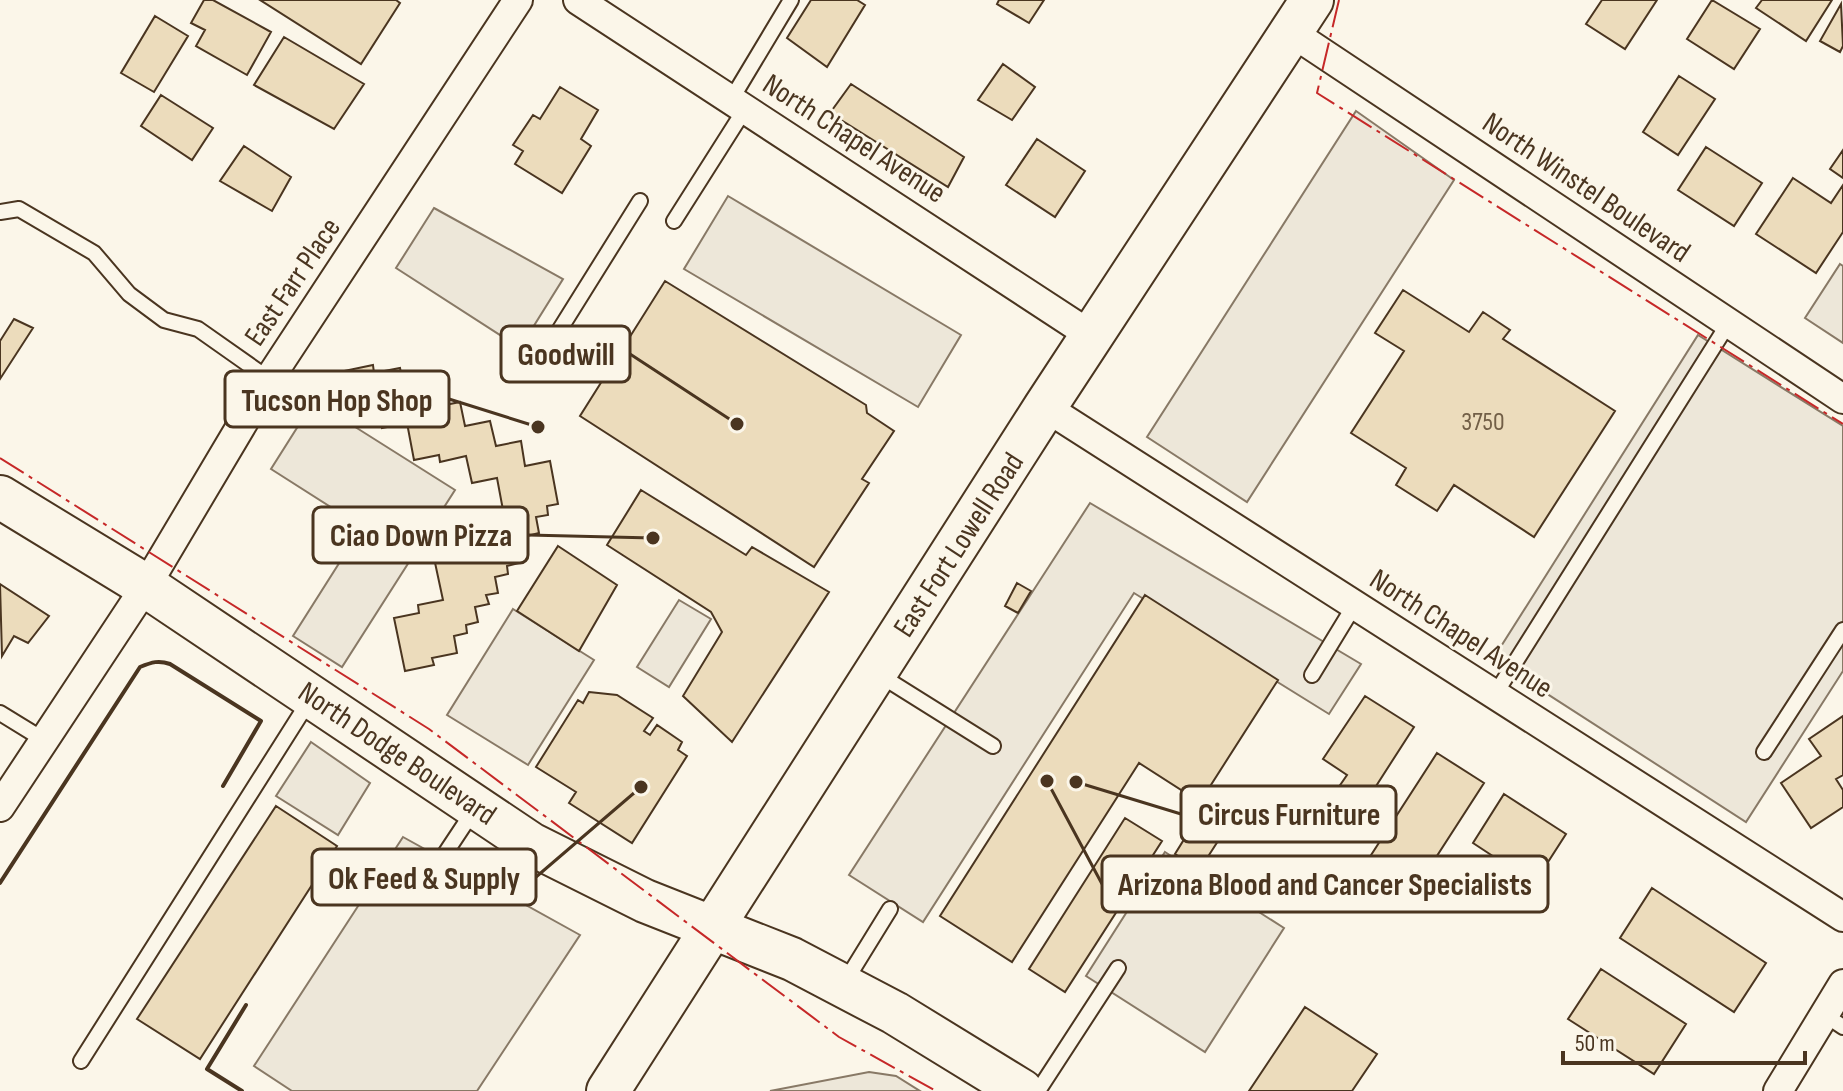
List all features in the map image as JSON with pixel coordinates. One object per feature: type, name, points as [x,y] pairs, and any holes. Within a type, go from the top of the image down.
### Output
[{"type":"main road","name":"East Fort Lowell Road","points":[[608,1091],[1045,407],[1301,16]]},
{"type":"main road","name":"North Dodge Boulevard","points":[[0,497],[146,586],[531,844],[645,901],[774,951],[895,1013],[1022,1091]]},
{"type":"street","name":"East Farr Place","points":[[0,807],[146,586],[269,379],[518,0]]},
{"type":"street","name":"North Chapel Avenue","points":[[578,0],[1092,336]]},
{"type":"street","name":"North Winstel Boulevard","points":[[1301,16],[1728,324],[1843,399]]},
{"type":"street","name":"North Chapel Avenue","points":[[1045,407],[1843,917]]},
{"type":"street","points":[[1778,1091],[1834,1021],[1843,984]]},
{"type":"lane","points":[[674,221],[791,0]]},
{"type":"lane","points":[[557,334],[640,201]]},
{"type":"lane","points":[[0,212],[19,209],[94,253],[129,294],[164,320],[198,329],[269,379]]},
{"type":"lane","points":[[1494,696],[1728,324]]},
{"type":"lane","points":[[1312,675],[1354,606]]},
{"type":"lane","points":[[1764,752],[1843,630]]},
{"type":"lane","points":[[876,672],[993,746]]},
{"type":"lane","points":[[81,1061],[312,697]]},
{"type":"lane","points":[[0,713],[44,740]]},
{"type":"lane","points":[[427,881],[476,807]]},
{"type":"lane","points":[[842,986],[890,909]]},
{"type":"lane","points":[[1038,1091],[1118,968]]},
{"type":"shaded area","points":[[1356,111],[1454,180],[1247,502],[1147,437]]},
{"type":"shaded area","points":[[728,196],[961,335],[918,407],[684,269]]},
{"type":"shaded area","points":[[434,208],[563,279],[520,348],[396,268]]},
{"type":"shaded area","points":[[1840,264],[1843,266],[1843,343],[1805,318]]},
{"type":"shaded area","points":[[1698,335],[1843,426],[1843,671],[1746,822],[1493,659]]},
{"type":"shaded area","points":[[314,401],[455,490],[342,667],[293,636],[362,527],[271,469]]},
{"type":"shaded area","points":[[1090,503],[1361,664],[1329,714],[1134,593],[923,922],[849,875]]},
{"type":"shaded area","points":[[679,600],[711,619],[669,687],[637,667]]},
{"type":"shaded area","points":[[513,609],[594,660],[528,765],[447,715]]},
{"type":"shaded area","points":[[311,742],[370,783],[338,835],[276,796]]},
{"type":"shaded area","points":[[403,837],[580,935],[477,1091],[292,1091],[254,1066]]},
{"type":"shaded area","points":[[1165,852],[1284,928],[1205,1052],[1086,976]]},
{"type":"shaded area","points":[[869,1072],[896,1076],[920,1091],[770,1091]]},
{"type":"building","points":[[204,0],[213,0],[271,32],[247,75],[196,46],[205,30],[191,23]]},
{"type":"building","points":[[260,0],[396,0],[400,3],[361,64]]},
{"type":"building","points":[[811,0],[857,0],[865,5],[827,67],[787,38]]},
{"type":"building","points":[[999,0],[1044,0],[1029,23],[997,4]]},
{"type":"building","points":[[1602,0],[1657,0],[1625,49],[1586,24]]},
{"type":"building","points":[[1712,0],[1760,29],[1734,69],[1687,39]]},
{"type":"building","points":[[1762,0],[1832,0],[1806,41],[1756,8]]},
{"type":"building","points":[[1841,4],[1843,46],[1840,52],[1820,41]]},
{"type":"building","points":[[155,16],[188,36],[154,92],[121,73]]},
{"type":"building","points":[[284,37],[364,84],[334,129],[254,85]]},
{"type":"building","points":[[1003,64],[1035,87],[1012,120],[978,100]]},
{"type":"building","points":[[1679,76],[1715,99],[1678,155],[1643,132]]},
{"type":"building","points":[[851,84],[964,157],[948,187],[830,113]]},
{"type":"building","points":[[560,87],[598,110],[581,139],[591,146],[562,193],[515,164],[523,151],[513,145],[533,115],[540,119]]},
{"type":"building","points":[[161,95],[213,128],[192,160],[141,126]]},
{"type":"building","points":[[1037,139],[1085,171],[1055,217],[1006,185]]},
{"type":"building","points":[[244,146],[291,177],[272,211],[220,181]]},
{"type":"building","points":[[1706,147],[1762,183],[1734,226],[1678,190]]},
{"type":"building","points":[[1843,150],[1843,178],[1830,169]]},
{"type":"building","points":[[1793,178],[1831,203],[1843,185],[1843,232],[1816,273],[1756,234]]},
{"type":"building","points":[[665,281],[866,405],[867,413],[894,431],[862,479],[869,483],[814,567],[580,416]]},
{"type":"building","points":[[1403,290],[1469,332],[1483,312],[1510,330],[1503,339],[1615,411],[1534,537],[1454,485],[1437,511],[1396,485],[1406,468],[1351,433],[1404,351],[1375,333]]},
{"type":"building","points":[[14,319],[33,328],[0,379],[0,341]]},
{"type":"building","points":[[373,365],[374,373],[400,368],[404,388],[430,383],[435,407],[460,402],[465,426],[490,421],[496,446],[521,441],[525,466],[550,461],[558,504],[547,506],[548,515],[536,517],[539,533],[527,536],[528,545],[516,548],[519,563],[507,566],[508,574],[495,577],[498,593],[486,595],[489,604],[475,607],[478,622],[466,625],[467,633],[454,636],[457,653],[432,658],[434,665],[405,671],[394,618],[419,613],[418,605],[443,600],[434,558],[460,553],[459,546],[484,540],[479,515],[503,510],[497,478],[472,483],[466,456],[440,462],[439,455],[414,460],[407,423],[382,428],[381,420],[355,425],[344,371]]},
{"type":"building","points":[[641,490],[746,555],[752,547],[829,592],[732,742],[683,696],[722,632],[711,612],[607,545]]},
{"type":"building","points":[[558,546],[617,585],[579,651],[517,611]]},
{"type":"building","points":[[1017,583],[1031,591],[1018,613],[1005,606]]},
{"type":"building","points":[[0,584],[49,616],[28,643],[14,636],[2,656]]},
{"type":"building","points":[[1145,595],[1278,680],[1200,802],[1139,763],[1012,962],[940,916]]},
{"type":"building","points":[[589,692],[617,695],[653,718],[644,731],[650,735],[657,725],[682,742],[678,750],[687,756],[632,843],[569,803],[576,792],[536,767],[578,700],[583,703]]},
{"type":"building","points":[[1365,696],[1414,727],[1360,811],[1334,794],[1347,775],[1323,759]]},
{"type":"building","points":[[1843,716],[1843,775],[1836,779],[1843,790],[1843,807],[1811,828],[1781,783],[1821,756],[1809,739]]},
{"type":"building","points":[[1437,753],[1484,783],[1411,896],[1364,866]]},
{"type":"building","points":[[1504,794],[1566,834],[1521,904],[1501,890],[1514,870],[1473,843]]},
{"type":"building","points":[[276,806],[337,846],[200,1059],[137,1019]]},
{"type":"building","points":[[1125,818],[1162,841],[1065,992],[1029,969]]},
{"type":"building","points":[[1193,825],[1218,841],[1200,869],[1175,854]]},
{"type":"building","points":[[1652,888],[1766,963],[1734,1012],[1620,938]]},
{"type":"building","points":[[1601,969],[1686,1024],[1654,1074],[1568,1019]]},
{"type":"building","points":[[1305,1007],[1377,1054],[1352,1091],[1249,1091]]},
{"type":"wall","points":[[0,883],[140,667],[155,662],[170,664],[261,721],[223,786]]},
{"type":"wall","points":[[242,1091],[207,1069],[246,1005]]},
{"type":"power","points":[[1339,0],[1317,93],[1843,424]]},
{"type":"power","points":[[0,458],[429,729],[839,1037],[936,1091]]},
{"type":"place","name":"Goodwill","points":[[737,424]]},
{"type":"place","name":"Tucson Hop Shop","points":[[538,427]]},
{"type":"place","name":"Ciao Down Pizza","points":[[653,538]]},
{"type":"place","name":"Arizona Blood and Cancer Specialists","points":[[1047,781]]},
{"type":"place","name":"Circus Furniture","points":[[1076,782]]},
{"type":"place","name":"Ok Feed & Supply","points":[[641,787]]}]
